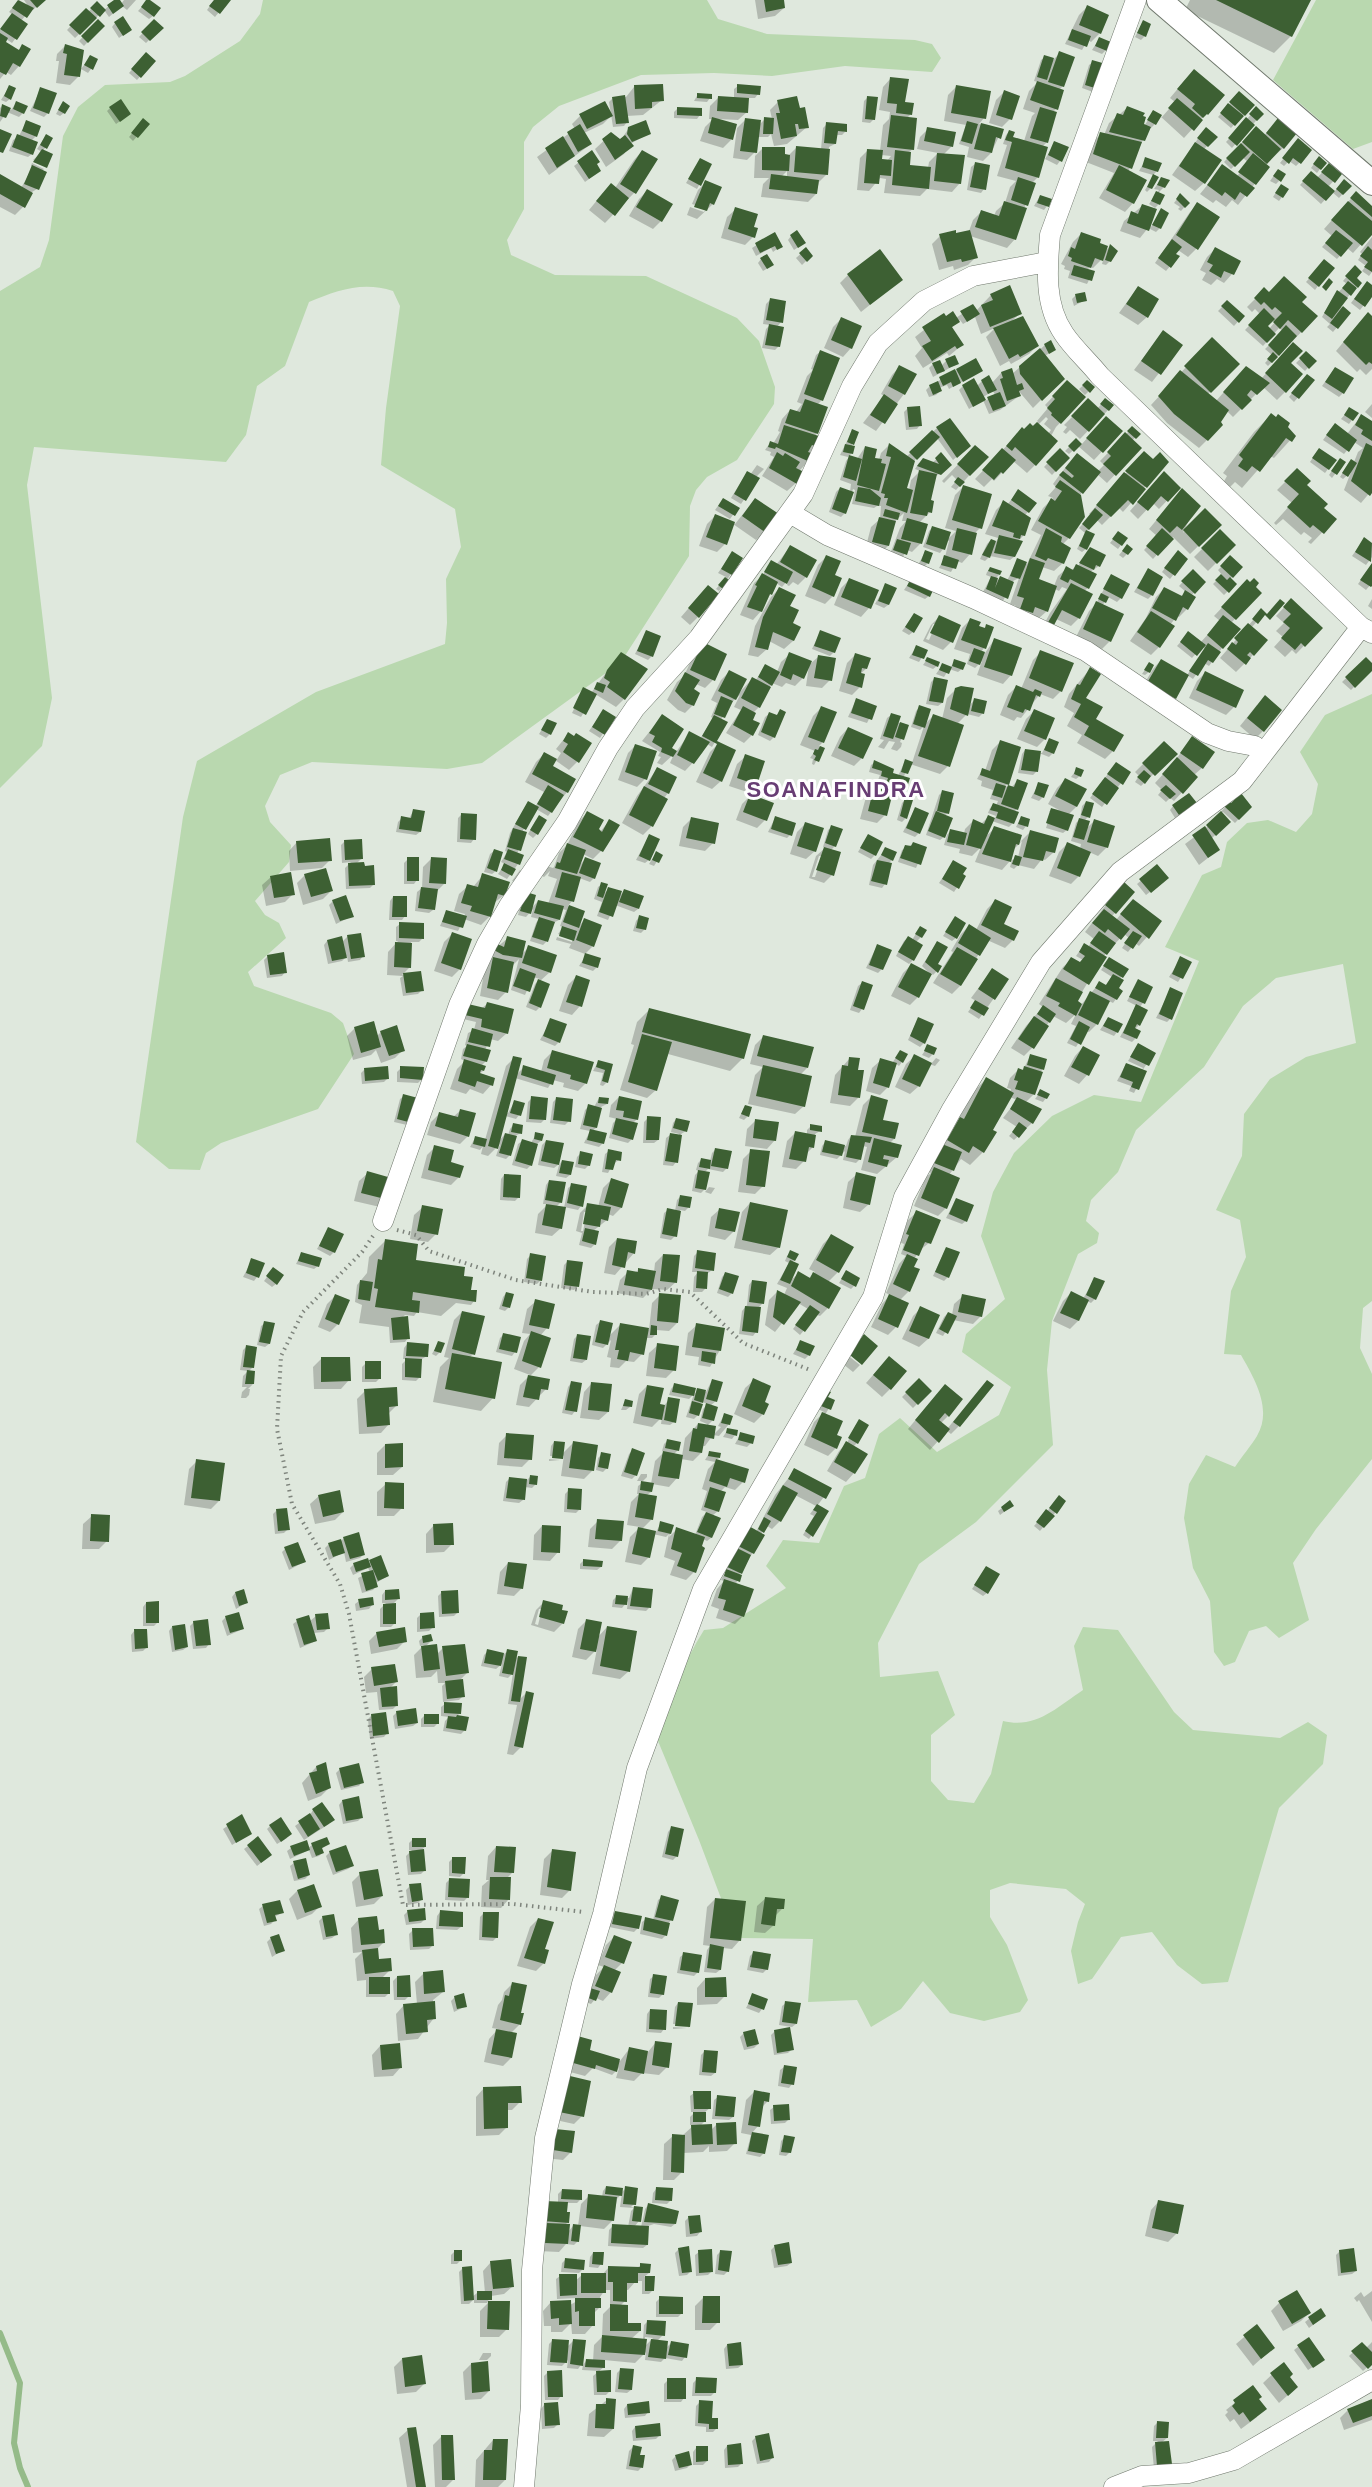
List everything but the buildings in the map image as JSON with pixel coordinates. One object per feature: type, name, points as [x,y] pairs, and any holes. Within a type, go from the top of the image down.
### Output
[{"type":"street","points":[[524,2487],[531,2405],[532,2270],[545,2138],[582,1984],[603,1914],[637,1768],[703,1589],[873,1298],[904,1197],[951,1111],[1041,962],[1120,872],[1242,781],[1367,630],[1101,376],[1063,333],[1049,302],[1047,262],[1050,235],[1136,0]]},
{"type":"street","points":[[1163,3],[1362,162],[1372,183]]},
{"type":"street","points":[[383,1221],[459,1005],[487,944],[509,906],[567,822],[608,748],[636,708],[699,638],[803,494],[852,386],[878,343],[924,301],[973,276],[1047,262]]},
{"type":"street","points":[[790,513],[827,535],[973,598],[1086,651],[1207,733],[1228,741],[1255,746]]},
{"type":"street","points":[[1114,2487],[1142,2476],[1189,2472],[1234,2460],[1372,2380]]},
{"type":"path","points":[[603,1914],[513,1904],[403,1905],[349,1614],[340,1584],[292,1504],[277,1429],[281,1356],[303,1312],[362,1252],[383,1221],[393,1228],[416,1235],[429,1251],[516,1280],[593,1292],[646,1294],[663,1289],[690,1292],[743,1343],[827,1377]]},
{"type":"green space","points":[[263,0],[707,0],[718,19],[767,34],[915,40],[932,44],[941,58],[932,72],[845,66],[772,76],[714,73],[641,75],[559,106],[533,127],[524,142],[524,209],[507,240],[511,255],[555,275],[646,276],[737,318],[759,341],[775,387],[774,404],[737,460],[707,477],[696,490],[690,506],[689,556],[621,662],[482,763],[447,769],[312,762],[280,775],[265,806],[270,822],[291,845],[289,862],[255,901],[265,915],[279,923],[286,938],[248,972],[254,986],[331,1013],[343,1023],[354,1054],[318,1109],[221,1143],[206,1153],[200,1170],[169,1169],[136,1142],[183,817],[197,761],[316,692],[445,644],[446,579],[461,547],[455,509],[381,465],[400,306],[393,291],[371,287],[350,288],[309,302],[285,366],[257,386],[246,435],[226,462],[34,447],[27,485],[52,698],[42,746],[0,788],[0,291],[40,267],[49,240],[63,136],[78,107],[105,85],[170,82],[185,76],[240,41],[260,14]]},
{"type":"green space","points":[[1316,0],[1372,0],[1372,142],[1353,149],[1273,80]]},
{"type":"green space","points":[[1372,694],[1372,1301],[1363,1308],[1360,1348],[1372,1374],[1372,1459],[1316,1529],[1293,1563],[1309,1620],[1279,1638],[1266,1626],[1249,1631],[1235,1662],[1224,1666],[1214,1652],[1210,1601],[1193,1568],[1184,1518],[1189,1484],[1206,1455],[1235,1467],[1257,1436],[1263,1415],[1260,1394],[1241,1355],[1224,1354],[1231,1291],[1246,1257],[1240,1220],[1216,1210],[1242,1156],[1244,1114],[1270,1079],[1306,1057],[1356,1043],[1343,964],[1276,978],[1243,1006],[1204,1067],[1136,1130],[1118,1172],[1091,1200],[1086,1221],[1099,1233],[1097,1243],[1078,1254],[1052,1321],[1047,1370],[1053,1445],[976,1522],[919,1564],[878,1643],[880,1677],[938,1671],[955,1715],[931,1735],[931,1781],[948,1800],[974,1803],[991,1774],[1003,1721],[1015,1723],[1036,1719],[1055,1710],[1083,1690],[1074,1646],[1083,1627],[1118,1630],[1174,1712],[1193,1730],[1280,1738],[1308,1722],[1327,1735],[1323,1764],[1279,1808],[1228,1982],[1202,1984],[1177,1965],[1152,1932],[1121,1937],[1092,1979],[1078,1984],[1071,1951],[1085,1904],[1066,1889],[1010,1883],[990,1890],[990,1917],[1007,1945],[1028,2000],[1020,2012],[984,2021],[950,2013],[923,1981],[901,2009],[871,2027],[857,2000],[808,2002],[813,1939],[736,1938],[658,1741],[683,1670],[704,1630],[723,1628],[786,1588],[766,1566],[783,1540],[819,1543],[844,1486],[865,1478],[879,1434],[900,1418],[937,1452],[999,1415],[1011,1387],[962,1352],[966,1334],[1005,1299],[981,1236],[993,1192],[1014,1153],[1052,1116],[1094,1095],[1141,1102],[1199,961],[1165,947],[1202,875],[1221,867],[1227,842],[1247,823],[1268,820],[1296,832],[1312,814],[1318,784],[1300,752],[1325,715]]},
{"type":"waterway","points":[[0,2333],[20,2383],[14,2443],[20,2468],[28,2487]]},
{"type":"district","name":"SOANAFINDRA","points":[[836,789]]}]
